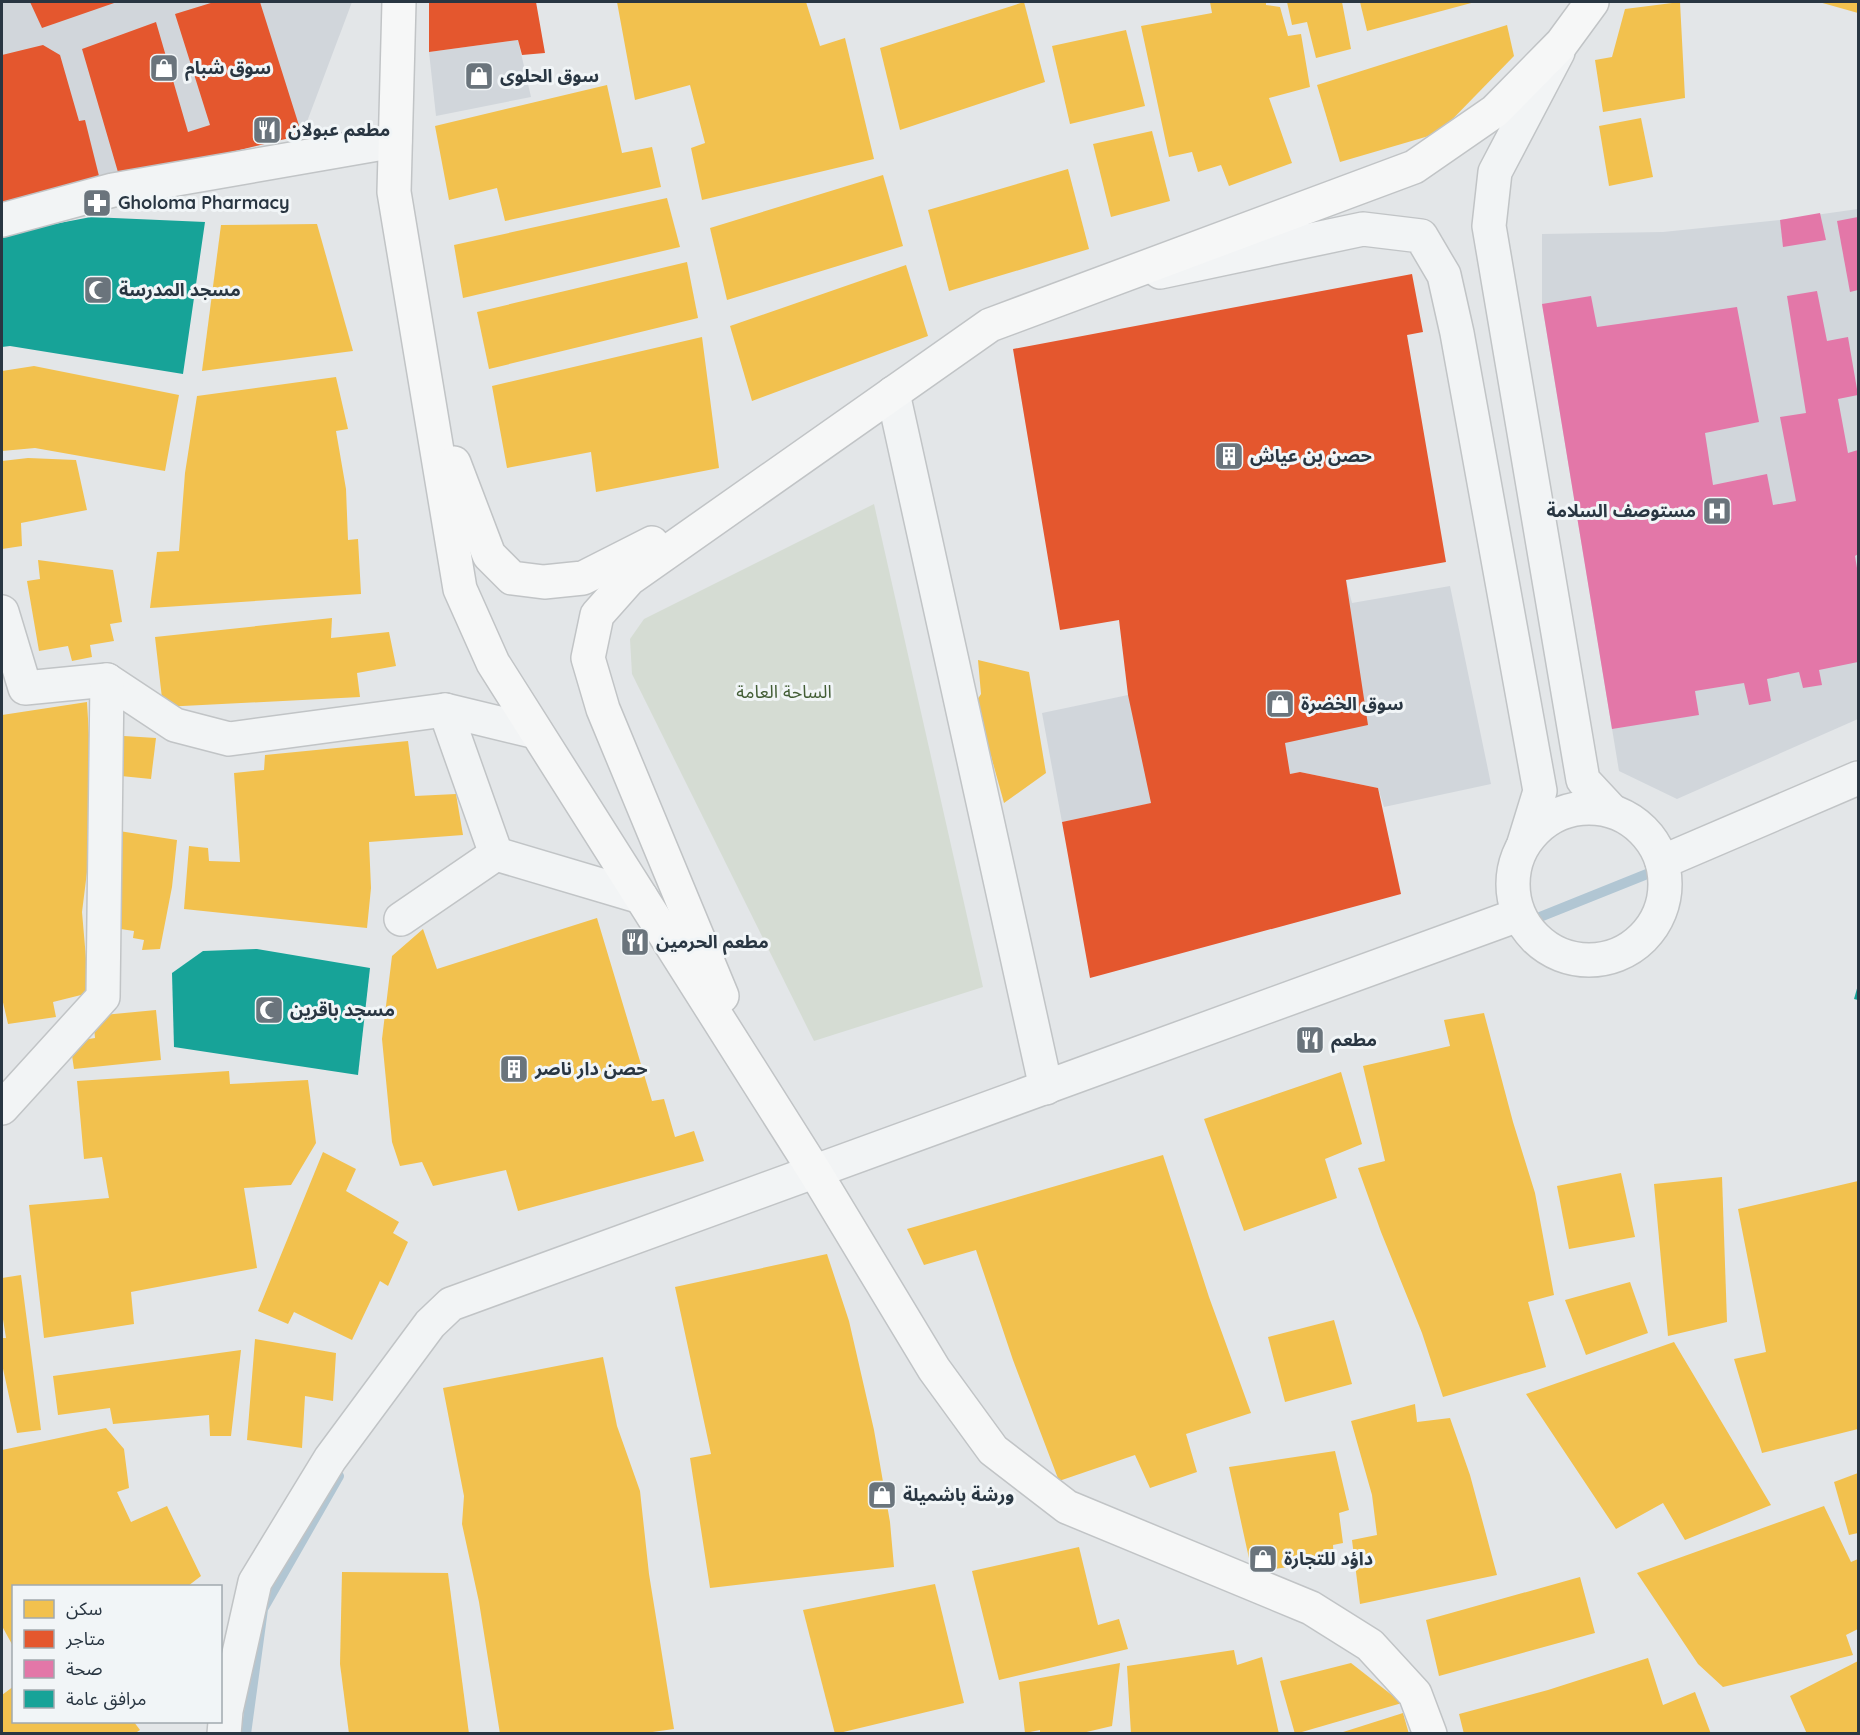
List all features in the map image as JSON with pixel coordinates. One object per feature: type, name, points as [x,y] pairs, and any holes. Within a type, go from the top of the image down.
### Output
[{"type":"main road","points":[[399,2],[394,192],[460,590],[493,663],[815,1172],[934,1369],[993,1450],[1067,1507],[1311,1608],[1370,1645],[1415,1694],[1430,1734]]},
{"type":"main road","points":[[756,1078],[603,709],[588,658],[597,615],[629,579],[990,324],[1413,167],[1495,111],[1562,43],[1592,2]]},
{"type":"main road","points":[[430,400],[489,555],[512,578],[544,582],[582,578],[749,494]]},
{"type":"street","points":[[1562,43],[1495,172],[1489,226],[1583,780],[1611,810]]},
{"type":"street","points":[[2,220],[113,190],[395,141]]},
{"type":"street","points":[[1085,288],[1363,229],[1421,236],[1444,275],[1454,321],[1540,791],[1514,874],[1512,890],[1518,915],[1532,936],[1553,953],[1577,961],[1603,960],[1627,952],[1647,935],[1660,913],[1666,887],[1662,862],[1650,838],[1633,821],[1611,810],[1586,807],[1562,812],[1540,824],[1524,843]]},
{"type":"street","points":[[893,393],[1046,1088]]},
{"type":"street","points":[[2,612],[13,690],[107,680],[174,725],[229,739],[446,710],[536,732]]},
{"type":"street","points":[[2,1104],[103,997],[107,680]]},
{"type":"street","points":[[446,710],[496,854]]},
{"type":"street","points":[[1662,862],[1858,778]]},
{"type":"street","points":[[496,854],[641,897]]},
{"type":"street","points":[[401,919],[496,854]]},
{"type":"street","points":[[224,1734],[226,1711],[255,1582],[330,1459],[430,1324],[452,1304],[1518,915]]},
{"type":"shaded area","name":"سوق شبام","points":[[2,2],[352,2],[302,135],[2,208]]},
{"type":"shaded area","name":"سوق الحلوى","points":[[518,40],[531,97],[436,116],[429,52]]},
{"type":"shaded area","name":"مستوصف السلامة","points":[[1858,209],[1858,719],[1677,799],[1619,771],[1542,304],[1542,234],[1663,232]]},
{"type":"shaded area","name":"سوق الخضرة","points":[[1346,580],[1352,603],[1450,586],[1491,784],[1384,807],[1378,788],[1300,772],[1062,822],[1042,713],[1128,695]]},
{"type":"green space","name":"الساحة العامة","points":[[874,504],[983,987],[814,1041],[632,674],[630,639],[644,619]]},
{"type":"building: سكن","points":[[617,2],[806,2],[820,46],[845,38],[874,159],[702,200],[691,148],[705,143],[690,85],[635,100]]},
{"type":"building: سكن","points":[[1024,2],[1045,82],[900,130],[880,48]]},
{"type":"building: سكن","points":[[1210,2],[1266,2],[1266,5],[1280,7],[1288,36],[1301,34],[1310,87],[1269,98],[1292,163],[1229,186],[1221,165],[1198,172],[1192,152],[1169,157],[1141,26],[1212,13]]},
{"type":"building: سكن","points":[[1287,2],[1342,2],[1351,49],[1316,58],[1307,22],[1292,25]]},
{"type":"building: سكن","points":[[1360,2],[1475,2],[1367,31]]},
{"type":"building: سكن","points":[[1680,2],[1685,98],[1603,112],[1595,60],[1612,57],[1625,9]]},
{"type":"building: سكن","points":[[1819,2],[1858,2],[1858,13]]},
{"type":"building: سكن","points":[[1507,25],[1514,56],[1439,133],[1340,162],[1317,85]]},
{"type":"building: سكن","points":[[1126,30],[1145,106],[1070,124],[1052,46]]},
{"type":"building: سكن","points":[[607,85],[622,153],[652,147],[661,187],[505,221],[497,188],[449,200],[435,126]]},
{"type":"building: سكن","points":[[1641,118],[1653,177],[1609,186],[1599,126]]},
{"type":"building: سكن","points":[[1152,131],[1170,201],[1111,217],[1093,144]]},
{"type":"building: سكن","points":[[1068,169],[1089,249],[949,291],[928,210]]},
{"type":"building: سكن","points":[[883,175],[903,246],[727,300],[710,228]]},
{"type":"building: سكن","points":[[667,198],[680,247],[463,298],[454,245]]},
{"type":"building: سكن","points":[[317,224],[353,351],[202,371],[221,225]]},
{"type":"building: سكن","points":[[687,262],[698,318],[489,369],[477,312]]},
{"type":"building: سكن","points":[[906,265],[928,336],[752,401],[730,326]]},
{"type":"building: سكن","points":[[702,337],[719,468],[596,492],[591,452],[507,468],[492,386]]},
{"type":"building: سكن","points":[[34,366],[179,395],[165,471],[35,448],[2,451],[2,371]]},
{"type":"building: سكن","points":[[336,377],[348,429],[336,431],[346,489],[348,540],[358,539],[361,594],[150,608],[157,552],[179,551],[185,473],[197,396]]},
{"type":"building: سكن","points":[[28,458],[76,460],[87,510],[21,523],[22,546],[2,549],[2,461]]},
{"type":"building: سكن","points":[[38,560],[113,570],[122,622],[110,624],[114,641],[90,645],[92,657],[72,661],[68,646],[39,651],[27,581],[40,579]]},
{"type":"building: سكن","points":[[332,618],[331,638],[389,632],[396,666],[357,673],[360,697],[163,707],[155,637]]},
{"type":"building: سكن","points":[[978,660],[1029,672],[1046,773],[1004,803],[991,756],[979,744],[972,708],[981,694]]},
{"type":"building: سكن","points":[[87,702],[90,752],[90,848],[82,912],[89,993],[53,1002],[56,1017],[8,1024],[2,998],[2,715]]},
{"type":"building: سكن","points":[[124,736],[156,738],[151,779],[121,776]]},
{"type":"building: سكن","points":[[408,741],[415,796],[456,794],[463,835],[369,842],[371,888],[367,928],[184,909],[189,846],[208,848],[209,861],[240,862],[234,773],[264,770],[265,755]]},
{"type":"building: سكن","points":[[119,831],[177,840],[172,887],[160,949],[142,950],[144,940],[133,938],[134,931],[114,928]]},
{"type":"building: سكن","name":"حصن دار ناصر","points":[[597,918],[652,1101],[664,1099],[675,1137],[694,1131],[704,1161],[518,1211],[506,1170],[433,1186],[422,1162],[400,1166],[392,1142],[382,1039],[392,956],[423,929],[437,969]]},
{"type":"building: سكن","points":[[156,1010],[161,1060],[74,1069],[70,1042],[95,1038],[93,1016]]},
{"type":"building: سكن","points":[[1484,1013],[1513,1122],[1535,1193],[1554,1295],[1528,1302],[1546,1367],[1443,1397],[1422,1333],[1358,1168],[1385,1161],[1363,1066],[1450,1046],[1444,1020]]},
{"type":"building: سكن","points":[[229,1071],[230,1084],[308,1080],[316,1143],[291,1185],[244,1188],[257,1268],[131,1292],[134,1324],[44,1338],[29,1205],[109,1198],[102,1157],[84,1159],[77,1081]]},
{"type":"building: سكن","points":[[1341,1072],[1362,1144],[1325,1159],[1337,1198],[1244,1231],[1204,1119]]},
{"type":"building: سكن","points":[[323,1152],[356,1169],[346,1191],[399,1222],[393,1233],[408,1242],[388,1286],[380,1281],[352,1340],[294,1312],[288,1324],[258,1311]]},
{"type":"building: سكن","points":[[1163,1155],[1209,1297],[1251,1413],[1186,1434],[1197,1472],[1150,1488],[1135,1455],[1059,1481],[1013,1360],[976,1250],[924,1265],[907,1229]]},
{"type":"building: سكن","points":[[1621,1173],[1635,1237],[1569,1249],[1557,1186]]},
{"type":"building: سكن","points":[[1722,1177],[1727,1322],[1668,1336],[1654,1184]]},
{"type":"building: سكن","points":[[1858,1181],[1858,1429],[1762,1453],[1734,1359],[1766,1352],[1738,1209]]},
{"type":"building: سكن","points":[[827,1254],[849,1321],[874,1430],[890,1522],[894,1567],[710,1588],[690,1458],[711,1454],[675,1287]]},
{"type":"building: سكن","points":[[21,1275],[41,1430],[17,1433],[2,1364],[2,1338],[6,1338],[2,1313],[2,1278]]},
{"type":"building: سكن","points":[[1630,1282],[1648,1333],[1586,1355],[1565,1300]]},
{"type":"building: سكن","points":[[1334,1320],[1352,1384],[1285,1402],[1268,1337]]},
{"type":"building: سكن","points":[[255,1339],[336,1353],[333,1401],[305,1396],[302,1448],[247,1440]]},
{"type":"building: سكن","points":[[1674,1342],[1771,1505],[1685,1540],[1663,1503],[1616,1529],[1526,1394]]},
{"type":"building: سكن","points":[[241,1350],[231,1436],[210,1436],[209,1415],[113,1424],[110,1408],[58,1415],[53,1376]]},
{"type":"building: سكن","points":[[603,1357],[617,1426],[640,1491],[649,1574],[674,1729],[638,1734],[500,1734],[479,1602],[462,1524],[464,1496],[443,1388]]},
{"type":"building: سكن","points":[[1415,1404],[1417,1422],[1450,1418],[1470,1475],[1497,1575],[1360,1604],[1352,1540],[1377,1535],[1372,1495],[1351,1421]]},
{"type":"building: سكن","points":[[106,1428],[124,1449],[129,1488],[117,1492],[131,1522],[167,1506],[201,1576],[189,1585],[12,1585],[12,1644],[2,1626],[2,1450]]},
{"type":"building: سكن","points":[[1335,1451],[1349,1510],[1339,1513],[1343,1543],[1333,1545],[1334,1561],[1252,1572],[1229,1467]]},
{"type":"building: سكن","points":[[1858,1473],[1858,1533],[1849,1535],[1834,1482]]},
{"type":"building: سكن","points":[[1824,1506],[1851,1562],[1858,1559],[1858,1629],[1846,1635],[1853,1655],[1723,1687],[1698,1664],[1637,1573]]},
{"type":"building: سكن","points":[[1079,1547],[1098,1625],[1119,1619],[1128,1649],[999,1680],[972,1571]]},
{"type":"building: سكن","points":[[342,1572],[448,1573],[469,1734],[349,1734],[340,1664]]},
{"type":"building: سكن","points":[[1580,1577],[1595,1633],[1439,1676],[1426,1620]]},
{"type":"building: سكن","points":[[935,1584],[964,1703],[835,1734],[803,1610]]},
{"type":"building: سكن","points":[[1234,1650],[1237,1665],[1262,1657],[1279,1734],[1131,1734],[1127,1666]]},
{"type":"building: سكن","points":[[1648,1658],[1663,1705],[1695,1692],[1711,1734],[1464,1734],[1459,1714],[1548,1690]]},
{"type":"building: سكن","points":[[1858,1661],[1858,1734],[1807,1734],[1790,1696]]},
{"type":"building: سكن","points":[[1120,1663],[1112,1726],[1078,1734],[1040,1734],[1040,1730],[1025,1733],[1019,1682]]},
{"type":"building: سكن","points":[[1351,1663],[1402,1703],[1295,1734],[1280,1681]]},
{"type":"building: سكن","points":[[12,1688],[12,1723],[135,1723],[140,1730],[134,1734],[2,1734],[2,1695]]},
{"type":"building: سكن","points":[[1403,1713],[1409,1734],[1340,1734],[1340,1733]]},
{"type":"building: متاجر","points":[[30,2],[117,2],[42,28]]},
{"type":"building: متاجر","points":[[214,2],[260,2],[302,135],[120,179],[82,49],[156,22],[188,132],[210,125],[175,14]]},
{"type":"building: متاجر","points":[[429,2],[536,2],[545,53],[522,55],[518,40],[429,52]]},
{"type":"building: متاجر","points":[[43,45],[60,55],[79,121],[85,120],[99,176],[2,205],[2,55]]},
{"type":"building: متاجر","points":[[1412,274],[1423,332],[1407,335],[1446,562],[1346,580],[1368,725],[1285,743],[1290,774],[1300,772],[1378,788],[1401,894],[1090,978],[1062,822],[1151,803],[1128,695],[1119,620],[1060,630],[1013,349]]},
{"type":"building: صحة","points":[[1820,213],[1826,240],[1783,247],[1780,220]]},
{"type":"building: صحة","points":[[1858,217],[1858,290],[1850,292],[1837,221]]},
{"type":"building: صحة","name":"مستوصف السلامة","points":[[1817,291],[1827,341],[1848,337],[1858,395],[1838,399],[1848,453],[1858,450],[1858,554],[1855,556],[1858,574],[1858,662],[1819,670],[1822,685],[1803,688],[1799,672],[1767,679],[1771,701],[1749,705],[1744,683],[1695,691],[1699,715],[1612,729],[1542,304],[1591,296],[1597,327],[1737,307],[1759,422],[1705,433],[1713,485],[1767,474],[1773,505],[1796,501],[1780,417],[1806,413],[1787,296]]},
{"type":"building: مرافق عامة","name":"مسجد المدرسة","points":[[91,217],[205,222],[183,374],[10,346],[2,347],[2,234]]},
{"type":"building: مرافق عامة","name":"مسجد باقرين","points":[[257,949],[370,968],[358,1075],[174,1047],[172,973],[203,951]]},
{"type":"building: مرافق عامة","points":[[1858,985],[1858,1000],[1854,999]]},
{"type":"waterway","points":[[1520,925],[1662,868]]},
{"type":"waterway","points":[[246,1734],[263,1609],[339,1476]]},
{"type":"place","name":"سوق شبام","points":[[164,68]]},
{"type":"place","name":"سوق الحلوى","points":[[479,76]]},
{"type":"place","name":"مطعم عبولان","points":[[267,130]]},
{"type":"place","name":"Gholoma Pharmacy","points":[[97,203]]},
{"type":"place","name":"مسجد المدرسة","points":[[98,290]]},
{"type":"place","name":"حصن بن عياش","points":[[1229,456]]},
{"type":"place","name":"مستوصف السلامة","points":[[1717,511]]},
{"type":"place","name":"سوق الخضرة","points":[[1280,704]]},
{"type":"place","name":"مطعم الحرمين","points":[[635,942]]},
{"type":"place","name":"مسجد باقرين","points":[[269,1010]]},
{"type":"place","name":"مطعم","points":[[1310,1040]]},
{"type":"place","name":"حصن دار ناصر","points":[[514,1069]]},
{"type":"place","name":"ورشة باشميلة","points":[[882,1495]]},
{"type":"place","name":"داؤد للتجارة","points":[[1263,1559]]}]
